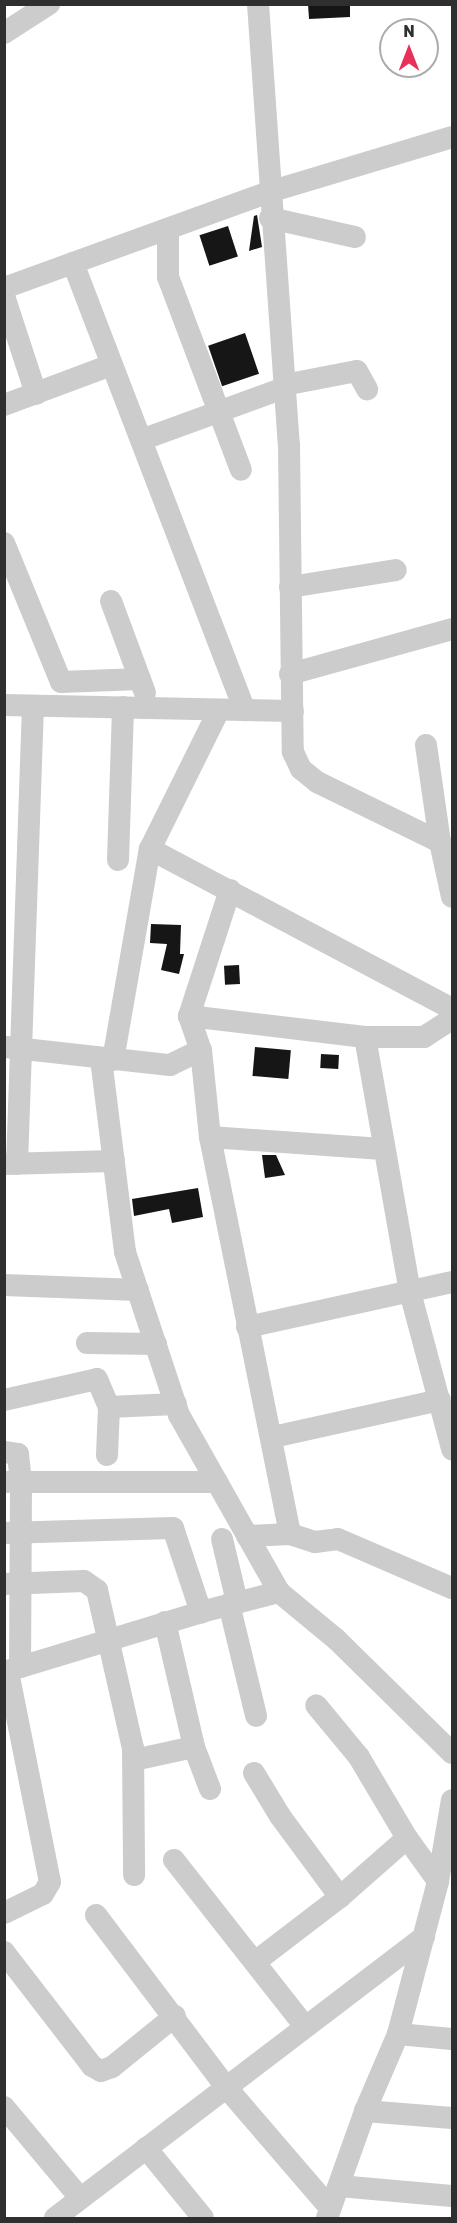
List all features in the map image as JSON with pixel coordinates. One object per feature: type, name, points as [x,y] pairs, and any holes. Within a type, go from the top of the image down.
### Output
[{"type":"street","points":[[4,33],[49,4]]},
{"type":"street","points":[[258,4],[270,218],[289,445],[290,674],[293,752],[301,769],[317,782],[440,842]]},
{"type":"street","points":[[4,288],[269,192],[453,137]]},
{"type":"street","points":[[270,218],[354,237]]},
{"type":"street","points":[[168,229],[168,278],[241,470]]},
{"type":"street","points":[[73,263],[244,710]]},
{"type":"street","points":[[4,296],[36,394]]},
{"type":"street","points":[[4,405],[111,365]]},
{"type":"street","points":[[141,440],[284,386],[357,371],[368,389]]},
{"type":"street","points":[[4,543],[62,682],[140,680]]},
{"type":"street","points":[[290,587],[396,570]]},
{"type":"street","points":[[111,601],[151,708]]},
{"type":"street","points":[[290,674],[453,629]]},
{"type":"street","points":[[4,705],[293,711]]},
{"type":"street","points":[[33,706],[12,1048],[10,1164],[114,1161]]},
{"type":"street","points":[[118,860],[123,707]]},
{"type":"street","points":[[219,710],[150,849],[107,1059],[114,1161],[125,1252],[176,1404],[279,1592],[337,1640],[453,1753]]},
{"type":"street","points":[[426,745],[440,842],[453,897]]},
{"type":"street","points":[[150,849],[453,1010]]},
{"type":"street","points":[[230,890],[189,1016],[201,1050],[210,1137],[247,1327],[273,1437],[290,1534]]},
{"type":"street","points":[[189,1016],[365,1037],[424,1037],[453,1019]]},
{"type":"street","points":[[365,1037],[410,1292],[453,1449]]},
{"type":"street","points":[[12,1048],[170,1065],[201,1050]]},
{"type":"street","points":[[210,1137],[383,1149]]},
{"type":"street","points":[[247,1327],[453,1282]]},
{"type":"street","points":[[4,1285],[138,1290]]},
{"type":"street","points":[[87,1343],[156,1344]]},
{"type":"street","points":[[4,1400],[97,1379],[109,1407],[107,1455]]},
{"type":"street","points":[[273,1437],[440,1400]]},
{"type":"street","points":[[109,1407],[176,1404]]},
{"type":"street","points":[[4,1452],[18,1454],[13,1482],[11,1670],[50,1882],[43,1894],[4,1912]]},
{"type":"street","points":[[13,1482],[217,1482]]},
{"type":"street","points":[[12,1532],[173,1528],[201,1611]]},
{"type":"street","points":[[247,1536],[290,1534],[315,1542],[338,1539],[453,1588]]},
{"type":"street","points":[[222,1539],[256,1716]]},
{"type":"street","points":[[12,1584],[84,1581],[94,1585],[109,1639],[134,1760],[134,1875]]},
{"type":"street","points":[[11,1670],[201,1611],[279,1592]]},
{"type":"street","points":[[165,1622],[194,1747],[210,1789]]},
{"type":"street","points":[[316,1705],[360,1757],[407,1838],[438,1881]]},
{"type":"street","points":[[134,1760],[194,1747]]},
{"type":"street","points":[[255,1773],[280,1816],[340,1898]]},
{"type":"street","points":[[329,2213],[365,2111],[398,2034],[438,1881],[453,1800]]},
{"type":"street","points":[[255,1962],[340,1898],[407,1838]]},
{"type":"street","points":[[174,1860],[304,2025]]},
{"type":"street","points":[[96,1914],[176,2016],[226,2087],[329,2213]]},
{"type":"street","points":[[55,2218],[304,2025],[424,1938]]},
{"type":"street","points":[[4,1952],[92,2066],[101,2071],[112,2067],[176,2016]]},
{"type":"street","points":[[398,2034],[453,2039]]},
{"type":"street","points":[[4,2107],[80,2198]]},
{"type":"street","points":[[365,2111],[453,2118]]},
{"type":"street","points":[[146,2148],[203,2218]]},
{"type":"street","points":[[339,2186],[453,2196]]},
{"type":"building","points":[[308,4],[350,4],[350,17],[309,19]]},
{"type":"building","points":[[257,215],[262,247],[249,251],[254,216]]},
{"type":"building","points":[[228,226],[238,256],[209,266],[199,235]]},
{"type":"building","points":[[245,333],[259,374],[222,386],[208,346]]},
{"type":"building","points":[[151,924],[181,925],[180,954],[184,954],[179,974],[161,970],[167,944],[150,943]]},
{"type":"building","points":[[239,965],[240,984],[225,985],[224,966]]},
{"type":"building","points":[[255,1047],[291,1050],[288,1079],[252,1076]]},
{"type":"building","points":[[321,1054],[339,1055],[338,1069],[320,1068]]},
{"type":"building","points":[[262,1155],[276,1155],[285,1175],[265,1178]]},
{"type":"building","points":[[198,1188],[203,1217],[172,1223],[169,1209],[134,1216],[132,1199]]}]
